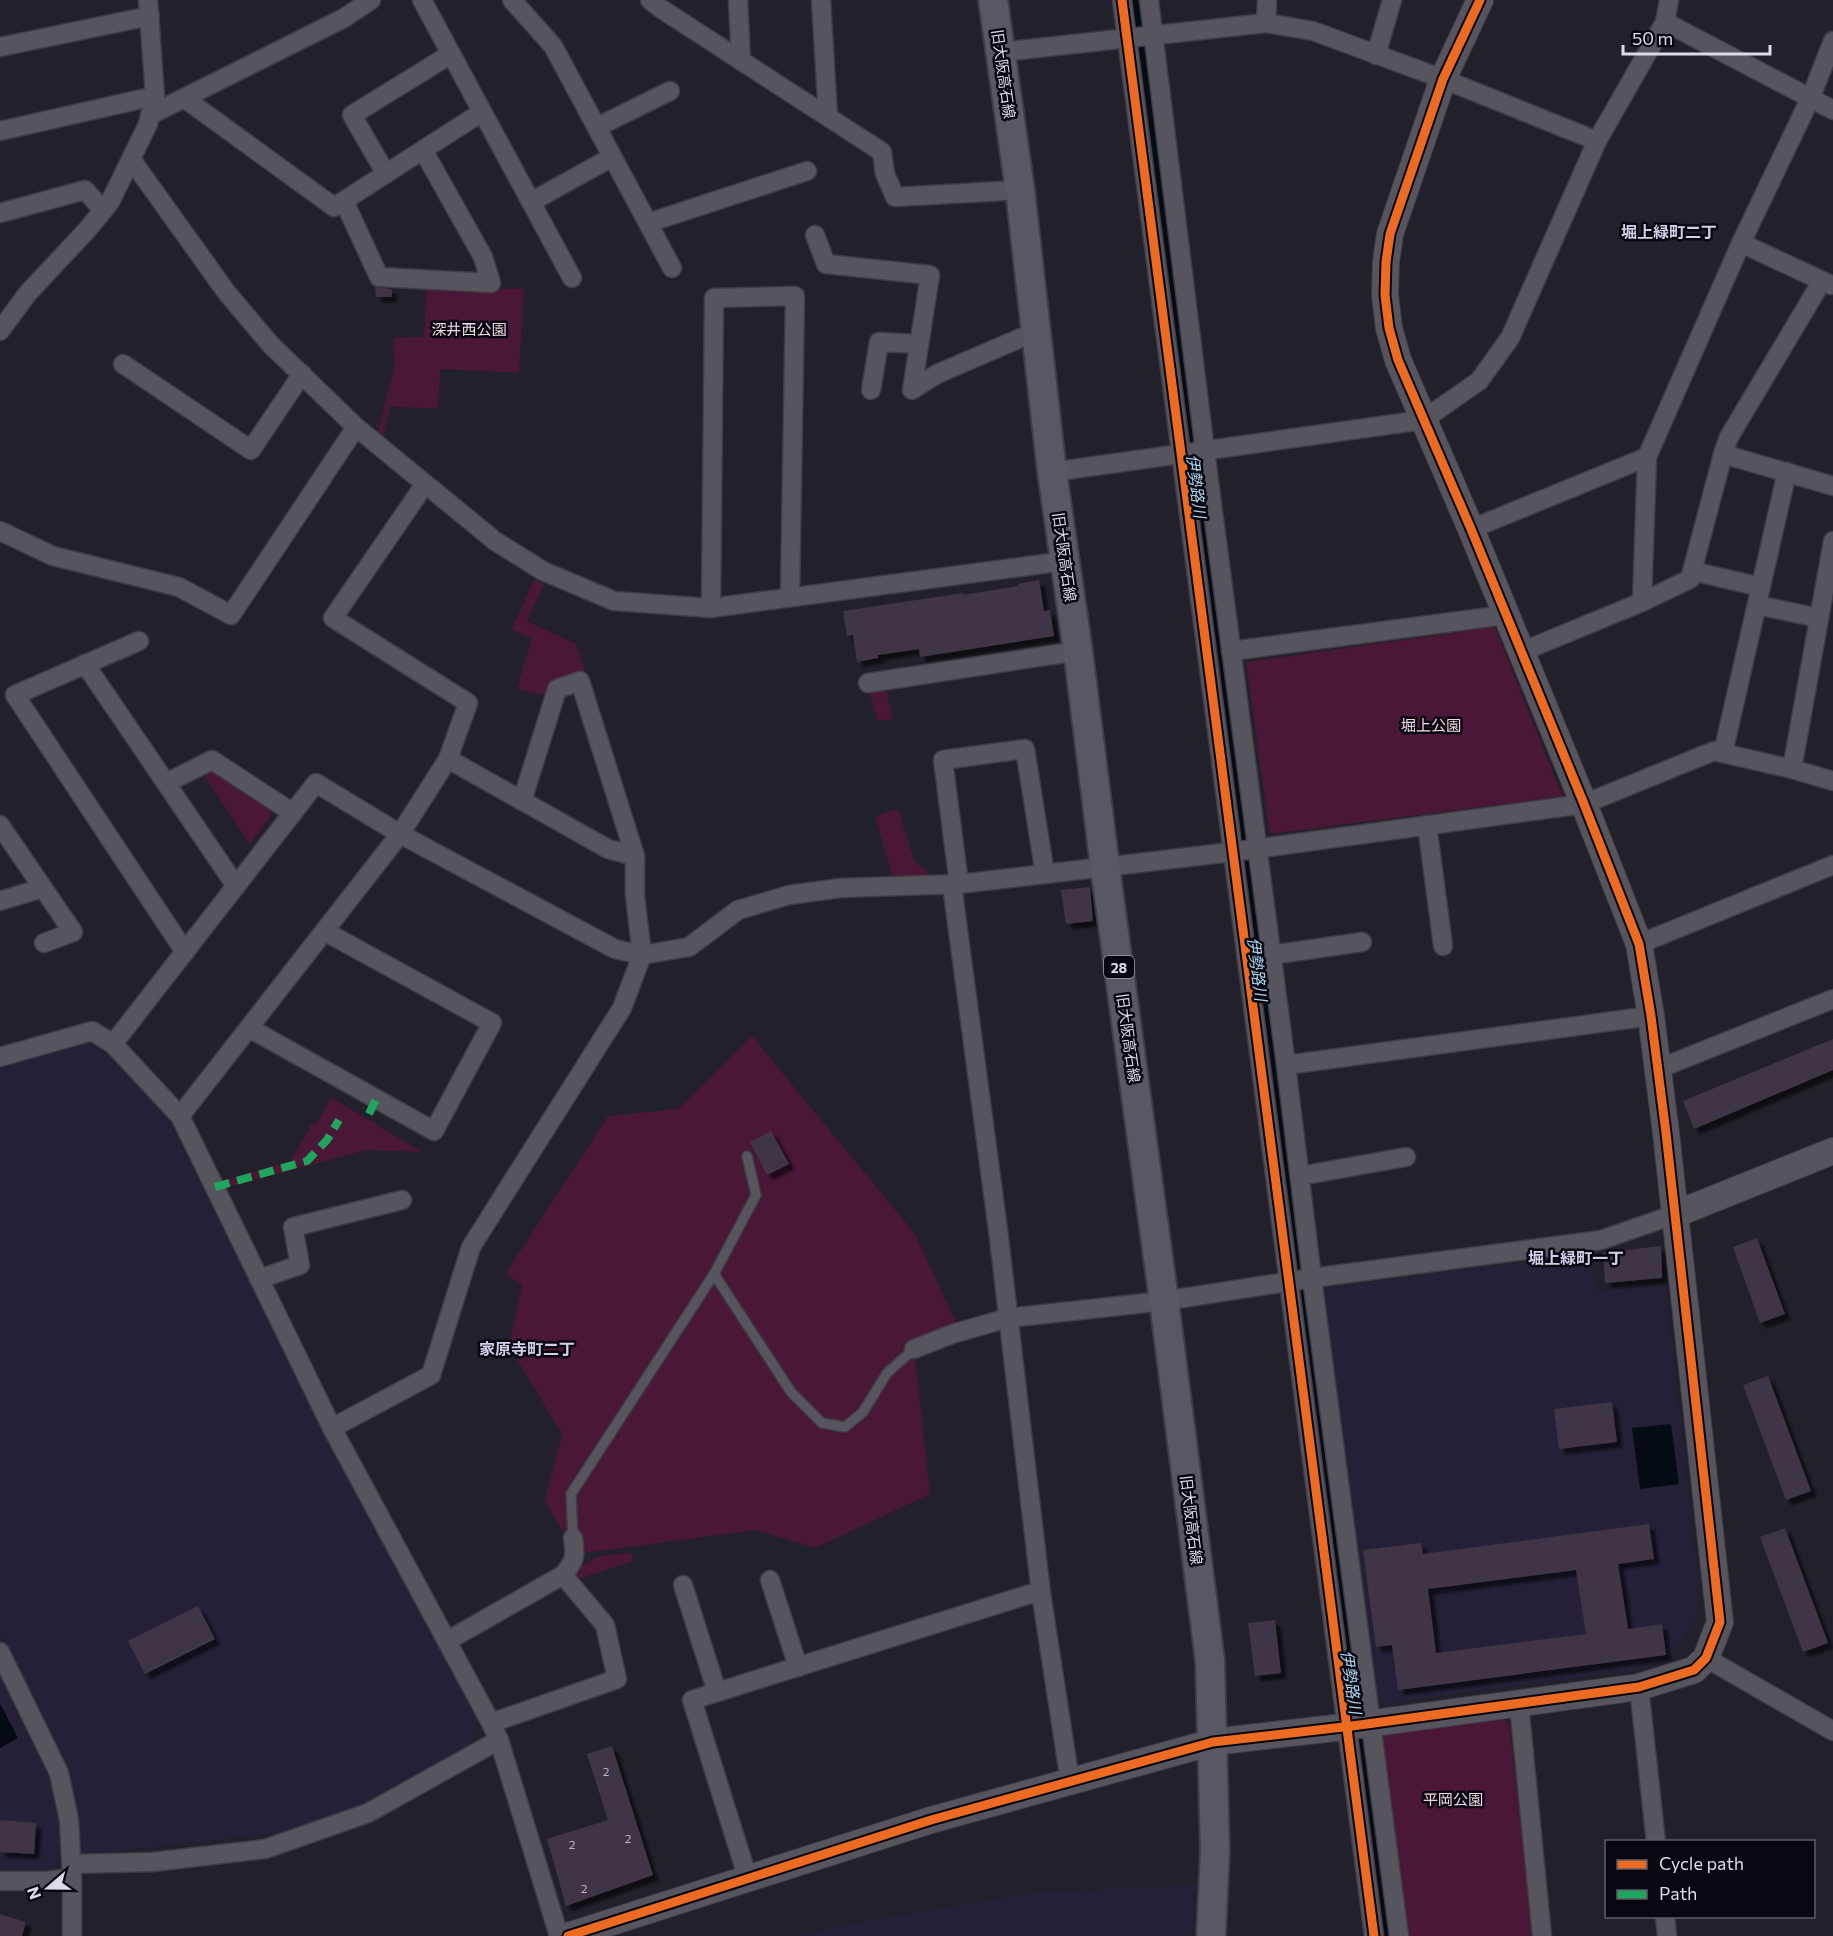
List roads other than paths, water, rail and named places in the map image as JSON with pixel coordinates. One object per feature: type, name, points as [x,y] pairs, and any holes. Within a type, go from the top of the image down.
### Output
[{"type":"main road","name":"旧大阪高石線","points":[[993,0],[1020,190],[1052,472],[1078,651],[1210,1661],[1215,1851],[1211,1936]]},
{"type":"street","points":[[150,115],[344,18],[371,0]]},
{"type":"street","points":[[422,0],[572,278]]},
{"type":"street","points":[[512,0],[553,46],[672,268]]},
{"type":"street","points":[[738,0],[741,61]]},
{"type":"street","points":[[821,0],[828,117]]},
{"type":"street","points":[[1122,0],[1232,852],[1299,1281],[1358,1725],[1374,1936]]},
{"type":"street","points":[[1149,0],[1204,451],[1300,1176],[1299,1281],[1358,1725],[1399,1936]]},
{"type":"street","points":[[1266,23],[1267,0]]},
{"type":"street","points":[[1376,55],[1392,0]]},
{"type":"street","points":[[568,1936],[931,1820],[1213,1742],[1639,1688],[1694,1670],[1706,1658],[1720,1622],[1676,1214],[1651,1017],[1639,944],[1471,529],[1398,360],[1389,328],[1384,295],[1390,234],[1443,79],[1480,0]]},
{"type":"street","points":[[1052,472],[1423,420],[1479,381],[1510,338],[1597,141],[1665,22],[1669,0]]},
{"type":"street","points":[[656,3],[882,152],[885,174],[895,197],[1020,190]]},
{"type":"street","points":[[0,47],[149,8],[155,96],[148,124],[110,202],[28,293],[0,331]]},
{"type":"street","points":[[1665,22],[1833,110]]},
{"type":"street","points":[[1001,52],[1266,23],[1313,31],[1443,79],[1597,141]]},
{"type":"street","points":[[1642,602],[1647,457],[1741,243],[1810,99],[1833,41]]},
{"type":"street","points":[[386,174],[352,115],[451,54]]},
{"type":"street","points":[[597,127],[670,91]]},
{"type":"street","points":[[0,131],[155,96]]},
{"type":"street","points":[[184,98],[334,207],[482,112]]},
{"type":"street","points":[[344,201],[379,277],[491,283],[483,257],[423,150]]},
{"type":"street","points":[[531,202],[612,157]]},
{"type":"street","points":[[131,159],[227,293],[272,345],[356,427],[495,541],[543,570],[604,597],[614,601],[711,608],[1065,561]]},
{"type":"street","points":[[648,223],[807,171]]},
{"type":"street","points":[[0,213],[85,190],[103,210]]},
{"type":"street","points":[[815,235],[826,264],[930,275],[912,390],[937,374],[1037,331]]},
{"type":"street","points":[[1521,652],[1642,602],[1690,579],[1729,437],[1830,283],[1741,243]]},
{"type":"street","points":[[711,608],[714,298],[795,296],[790,597]]},
{"type":"street","points":[[871,390],[879,342],[919,344]]},
{"type":"street","points":[[123,364],[251,450],[302,374]]},
{"type":"street","points":[[0,531],[53,556],[179,587],[231,615],[356,427]]},
{"type":"street","points":[[1723,454],[1833,486]]},
{"type":"street","points":[[1471,529],[1647,457]]},
{"type":"street","points":[[1723,753],[1787,472]]},
{"type":"street","points":[[180,1116],[400,834],[448,759],[468,703],[333,618],[425,484]]},
{"type":"street","points":[[1792,769],[1823,622],[1833,541]]},
{"type":"street","points":[[1692,571],[1823,622]]},
{"type":"street","points":[[1231,651],[1505,615]]},
{"type":"street","points":[[139,640],[15,695],[185,952]]},
{"type":"street","points":[[868,682],[1078,651]]},
{"type":"street","points":[[85,664],[236,886]]},
{"type":"street","points":[[332,1428],[431,1375],[471,1247],[622,1008],[642,955],[635,896],[635,856],[580,681],[557,688],[522,801]]},
{"type":"street","points":[[1045,874],[1025,749],[943,760],[955,885],[1041,1593],[1070,1781]]},
{"type":"street","points":[[113,1044],[316,783],[400,834],[615,949],[642,955],[689,947],[738,910],[789,895],[840,888],[955,885],[1256,849],[1584,804],[1714,751],[1833,781]]},
{"type":"street","points":[[448,759],[608,849],[635,856]]},
{"type":"street","points":[[166,783],[212,760],[293,813]]},
{"type":"street","points":[[0,825],[73,932],[44,943]]},
{"type":"street","points":[[1427,825],[1443,945]]},
{"type":"street","points":[[1639,944],[1833,865]]},
{"type":"street","points":[[0,901],[43,888]]},
{"type":"street","points":[[249,1028],[434,1131],[492,1023],[324,931]]},
{"type":"street","points":[[1271,956],[1362,942]]},
{"type":"street","points":[[1658,1069],[1833,999]]},
{"type":"street","points":[[1286,1065],[1651,1017]]},
{"type":"street","points":[[0,1057],[92,1031],[113,1044],[180,1116],[332,1428],[495,1732],[559,1936]]},
{"type":"street","points":[[914,1349],[952,1334],[1008,1317],[1164,1301],[1601,1240],[1676,1214],[1833,1151]]},
{"type":"street","points":[[1300,1176],[1406,1157]]},
{"type":"street","points":[[259,1279],[300,1265],[293,1227],[402,1200]]},
{"type":"street","points":[[447,1641],[563,1575],[576,1554],[573,1538]]},
{"type":"street","points":[[0,1881],[46,1881],[72,1871],[266,1849],[368,1813],[495,1732],[617,1679],[605,1625],[563,1575]]},
{"type":"street","points":[[770,1580],[798,1666]]},
{"type":"street","points":[[683,1585],[717,1692]]},
{"type":"street","points":[[748,1879],[692,1700],[1030,1594],[1041,1593]]},
{"type":"street","points":[[0,1652],[59,1773],[69,1820],[72,1936]]},
{"type":"street","points":[[1706,1658],[1833,1731]]},
{"type":"street","points":[[1639,1688],[1656,1840]]},
{"type":"street","points":[[1519,1704],[1542,1936]]},
{"type":"street","points":[[1665,1918],[1667,1936]]},
{"type":"lane","points":[[573,1538],[571,1494],[714,1274],[756,1195],[747,1156]]},
{"type":"lane","points":[[714,1274],[791,1392],[822,1423],[845,1427],[863,1412],[887,1373],[914,1349]]},
{"type":"waterway","name":"伊勢路川","points":[[1135,0],[1332,1554],[1389,1936]]},
{"type":"district","name":"堀上緑町二丁","points":[[1669,231]]},
{"type":"district","name":"堀上緑町一丁","points":[[1576,1257]]},
{"type":"district","name":"家原寺町二丁","points":[[527,1348]]},
{"type":"park label","name":"深井西公園","points":[[469,329]]},
{"type":"park label","name":"堀上公園","points":[[1431,725]]},
{"type":"park label","name":"平岡公園","points":[[1453,1799]]}]
